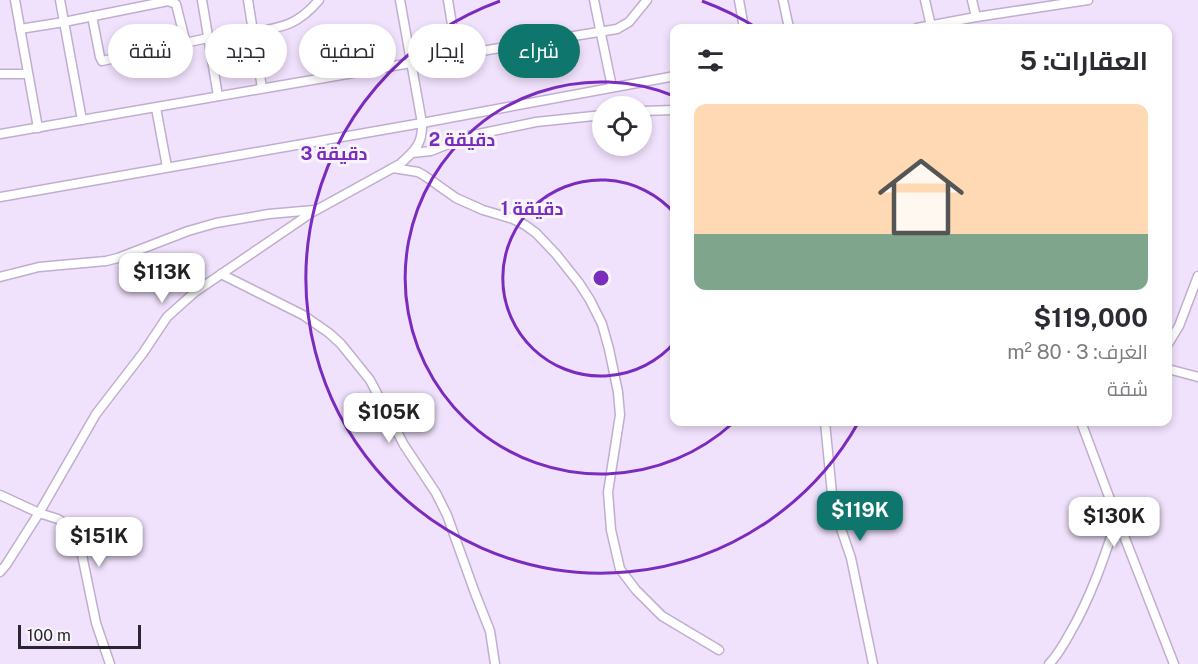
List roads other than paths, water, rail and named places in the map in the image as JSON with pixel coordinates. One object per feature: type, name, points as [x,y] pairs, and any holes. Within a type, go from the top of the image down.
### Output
[{"type":"street","points":[[15,0],[38,128]]},
{"type":"street","points":[[60,0],[82,120]]},
{"type":"street","points":[[202,0],[206,24]]},
{"type":"street","points":[[248,0],[251,24]]},
{"type":"street","points":[[287,25],[301,18],[319,0]]},
{"type":"street","points":[[400,0],[408,46]]},
{"type":"street","points":[[448,0],[452,24]]},
{"type":"street","points":[[594,0],[612,87]]},
{"type":"street","points":[[486,50],[616,29],[629,22],[647,0]]},
{"type":"street","points":[[739,0],[743,24]]},
{"type":"street","points":[[783,0],[788,24]]},
{"type":"street","points":[[926,0],[931,24]]},
{"type":"street","points":[[972,0],[976,17]]},
{"type":"street","points":[[941,24],[1089,0]]},
{"type":"street","points":[[20,29],[172,1],[176,4],[181,24]]},
{"type":"street","points":[[92,16],[100,57],[102,61],[108,60]]},
{"type":"street","points":[[0,134],[408,64]]},
{"type":"street","points":[[0,74],[27,74]]},
{"type":"street","points":[[0,203],[0,196],[422,123],[670,77]]},
{"type":"street","points":[[215,78],[218,96]]},
{"type":"street","points":[[260,78],[262,88]]},
{"type":"street","points":[[0,572],[39,513],[96,414],[143,353],[167,317],[195,292],[221,274],[317,210],[393,168],[412,153],[422,137],[422,123],[414,78]]},
{"type":"street","points":[[156,108],[167,167]]},
{"type":"street","points":[[652,111],[670,110]]},
{"type":"street","points":[[412,153],[431,151],[469,136],[536,122],[592,116]]},
{"type":"street","points":[[393,168],[418,172],[456,198],[525,225],[556,254],[579,283],[602,324],[618,392],[620,415],[608,492],[611,530],[620,569],[636,590],[662,616],[719,650]]},
{"type":"street","points":[[0,277],[39,267],[118,258],[188,231],[216,223],[269,214],[317,210]]},
{"type":"street","points":[[221,274],[303,315],[329,333],[353,357],[370,380],[404,445],[436,493],[447,515],[490,631],[495,664]]},
{"type":"street","points":[[1172,337],[1179,326],[1198,276]]},
{"type":"street","points":[[1172,370],[1198,377]]},
{"type":"street","points":[[825,426],[832,494],[851,558],[873,664]]},
{"type":"street","points":[[1082,426],[1174,664]]},
{"type":"street","points":[[0,495],[67,525],[78,544],[86,569],[96,623],[110,664]]},
{"type":"street","points":[[1049,664],[1059,653],[1090,593],[1117,518]]}]
